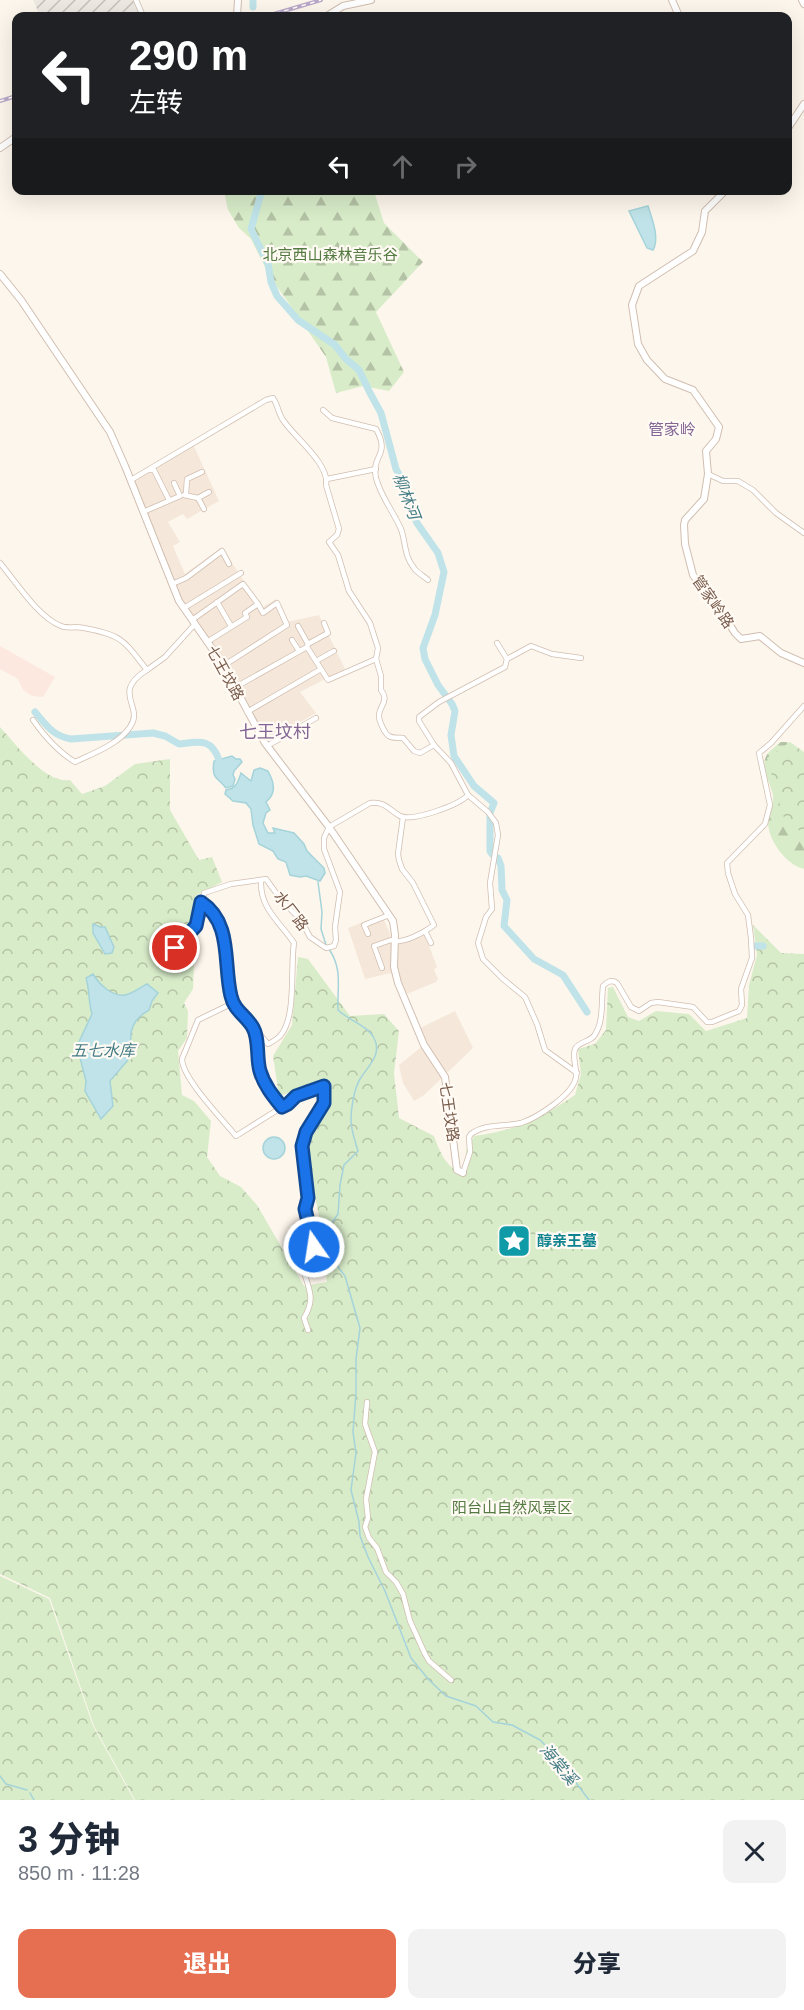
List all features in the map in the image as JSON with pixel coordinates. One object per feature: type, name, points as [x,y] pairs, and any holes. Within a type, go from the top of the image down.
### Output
[{"type":"street","points":[[333,12],[343,6],[371,0]]},
{"type":"street","points":[[802,0],[804,4]]},
{"type":"street","points":[[792,122],[804,104]]},
{"type":"street","name":"管家岭路","points":[[721,195],[705,211],[702,232],[693,251],[639,286],[632,305],[638,344],[647,360],[665,380],[693,390],[718,424],[719,434],[706,451],[708,474],[704,500],[690,513],[684,525],[685,544],[693,575],[710,594],[741,639],[760,636],[781,653],[804,663]]},
{"type":"street","name":"七王坟路","points":[[0,274],[26,307],[110,432],[172,584],[184,608],[223,666],[267,746],[329,827],[393,921],[394,967],[398,983],[424,1045],[445,1077],[457,1170],[463,1173]]},
{"type":"street","points":[[131,480],[273,398],[282,419],[317,461],[327,479],[326,485],[339,529],[337,535],[329,542],[338,555],[349,591],[370,623],[378,648],[376,659],[385,701],[378,717],[384,730],[393,738],[401,737],[414,751],[420,753],[434,746]]},
{"type":"street","points":[[323,410],[332,418],[376,429],[383,447],[376,463],[376,478],[389,510],[400,528],[405,554],[415,570],[429,580]]},
{"type":"street","points":[[327,479],[376,469]]},
{"type":"street","points":[[148,470],[154,470],[169,500]]},
{"type":"street","points":[[183,495],[187,479],[202,472]]},
{"type":"street","points":[[708,474],[723,481],[738,481],[753,490],[776,513],[804,533]]},
{"type":"street","points":[[174,483],[183,495]]},
{"type":"street","points":[[143,512],[183,495],[198,498],[209,492]]},
{"type":"street","points":[[198,498],[204,509]]},
{"type":"street","points":[[172,584],[186,578],[222,551],[230,564]]},
{"type":"street","points":[[0,563],[24,595],[59,625],[115,635],[132,649],[147,670]]},
{"type":"street","points":[[184,608],[241,573]]},
{"type":"street","points":[[33,720],[47,740],[75,762],[118,738],[131,726],[134,716],[128,691],[132,682],[165,657],[194,622],[243,584],[263,613],[277,603],[287,625],[223,666]]},
{"type":"street","points":[[217,602],[231,626]]},
{"type":"street","points":[[207,642],[248,617],[245,613],[258,604]]},
{"type":"street","points":[[234,688],[328,633],[324,623]]},
{"type":"street","points":[[298,626],[307,646],[328,680],[376,659]]},
{"type":"street","points":[[292,640],[299,651]]},
{"type":"street","points":[[497,643],[507,659],[505,667],[439,702],[419,717],[419,721],[434,746],[451,763],[468,795],[489,814],[498,828],[498,841],[490,883],[492,909],[486,917],[479,938],[483,959],[525,997],[537,1024],[544,1050],[577,1073]]},
{"type":"street","points":[[507,659],[531,646],[552,654],[581,658]]},
{"type":"street","points":[[316,661],[334,651]]},
{"type":"street","points":[[247,712],[321,669]]},
{"type":"street","points":[[463,1173],[470,1152],[469,1137],[471,1134],[485,1128],[520,1123],[561,1100],[570,1090],[575,1083],[577,1073],[574,1052],[577,1046],[594,1036],[601,1020],[603,987],[608,982],[617,983],[631,1007],[639,1011],[651,1003],[658,1002],[693,1007],[707,1022],[712,1022],[739,1011],[741,989],[752,958],[751,938],[748,915],[735,894],[727,863],[765,824],[770,805],[759,753],[804,706]]},
{"type":"street","points":[[267,746],[316,718]]},
{"type":"street","points":[[329,827],[370,802],[378,802],[403,817],[413,818],[464,800],[468,795]]},
{"type":"street","points":[[382,968],[374,946],[391,940],[395,942],[425,930],[432,926],[434,921],[413,883],[402,869],[399,860],[403,817]]},
{"type":"street","name":"水厂路","points":[[201,902],[204,893],[212,890],[266,879],[282,901],[301,920],[310,937],[326,948],[334,946],[340,892],[324,849],[324,838],[329,827]]},
{"type":"street","points":[[162,955],[172,950],[196,926],[201,902],[211,909],[219,920],[224,939],[227,974],[233,1003],[268,1044],[280,1035],[289,1018],[294,943],[284,927],[267,909],[261,892],[261,881]]},
{"type":"street","points":[[368,934],[364,925],[389,915]]},
{"type":"street","points":[[425,930],[431,943]]},
{"type":"street","points":[[233,1003],[198,1020],[182,1059],[182,1066],[206,1102],[236,1136],[288,1104],[296,1096],[324,1086],[324,1103],[306,1132],[302,1146],[308,1198],[305,1209],[316,1264],[305,1269],[304,1272],[310,1289],[311,1301],[304,1318],[308,1330]]},
{"type":"street","points":[[254,1027],[260,1071],[271,1093],[282,1107]]},
{"type":"street","points":[[368,1402],[365,1424],[374,1443],[375,1452],[366,1499],[368,1518],[365,1527],[369,1538],[377,1548],[386,1572],[403,1594],[410,1621],[425,1654],[429,1661],[451,1680]]},
{"type":"shaded area","points":[[33,0],[134,0],[139,12],[38,12]]},
{"type":"shaded area","points":[[193,444],[219,501],[187,519],[183,514],[168,522],[180,542],[173,546],[185,574],[222,547],[261,608],[276,599],[287,622],[319,615],[345,669],[300,692],[316,713],[270,740],[254,721],[216,649],[182,600],[133,476]]},
{"type":"shaded area","points":[[0,646],[55,677],[43,697],[32,696],[23,690],[18,679],[0,669]]},
{"type":"shaded area","points":[[382,915],[391,941],[424,932],[437,967],[434,970],[438,979],[436,982],[402,996],[391,973],[365,979],[348,928]]},
{"type":"shaded area","points":[[455,1011],[473,1048],[424,1095],[414,1101],[403,1083],[399,1065],[424,1045],[416,1030]]},
{"type":"green space","name":"北京西山森林音乐谷","points":[[225,195],[375,195],[384,223],[423,262],[376,312],[404,372],[389,391],[363,386],[336,393],[326,357],[269,275],[251,239],[239,228],[228,210]]},
{"type":"green space","name":"阳台山自然风景区","points":[[0,727],[41,769],[60,780],[70,780],[82,794],[105,786],[135,764],[170,759],[170,810],[199,860],[212,857],[222,882],[197,895],[193,989],[184,1003],[188,1011],[187,1038],[178,1051],[182,1095],[194,1101],[211,1121],[207,1157],[220,1176],[241,1187],[257,1205],[304,1286],[327,1282],[320,1221],[305,1148],[327,1106],[327,1081],[279,1096],[273,1056],[292,1025],[298,957],[308,959],[350,1016],[384,1014],[399,1031],[394,1073],[399,1118],[434,1136],[445,1160],[465,1175],[466,1150],[474,1136],[502,1131],[528,1122],[575,1095],[581,1074],[578,1049],[595,1044],[606,1030],[608,988],[613,987],[628,1017],[639,1021],[656,1011],[689,1014],[706,1031],[747,1018],[749,985],[757,955],[753,925],[781,953],[804,954],[804,1800],[135,1800],[94,1726],[50,1598],[0,1574]]},
{"type":"green space","points":[[781,742],[788,742],[804,760],[804,869],[785,858],[775,845],[769,830],[768,820],[773,795],[764,763],[772,749]]},
{"type":"green space","points":[[790,742],[804,752],[804,835],[783,816],[767,758]]},
{"type":"green space","points":[[0,1576],[49,1599],[93,1726],[134,1800],[0,1800]]},
{"type":"water","points":[[648,206],[656,234],[653,250],[647,248],[629,211]]},
{"type":"water","points":[[232,756],[242,762],[234,771],[233,786],[226,788],[214,775],[214,761]]},
{"type":"water","points":[[260,768],[268,771],[273,783],[272,795],[266,802],[270,810],[266,813],[263,823],[268,833],[275,833],[273,828],[294,833],[307,851],[324,868],[325,873],[320,881],[306,876],[290,875],[286,862],[278,859],[273,851],[259,844],[251,809],[246,803],[233,801],[225,794],[226,790],[236,784],[241,773],[251,781],[254,770]]},
{"type":"water","points":[[93,924],[105,927],[114,947],[112,953],[105,954],[93,933]]},
{"type":"water","name":"五七水库","points":[[93,974],[102,986],[115,994],[128,994],[147,984],[158,993],[149,1010],[139,1017],[133,1026],[132,1049],[128,1060],[110,1081],[113,1106],[101,1119],[85,1091],[86,1081],[77,1046],[92,1014],[86,978]]},
{"type":"water","points":[[274,1137],[282,1140],[285,1148],[282,1156],[274,1159],[266,1156],[263,1148],[266,1140]]},
{"type":"waterway","name":"柳林河","points":[[253,0],[253,7]]},
{"type":"waterway","name":"柳林河","points":[[261,195],[251,229],[268,264],[271,282],[277,296],[298,320],[335,345],[359,370],[381,413],[396,469],[417,523],[438,553],[444,572],[435,615],[423,648],[425,659],[438,685],[455,711],[451,735],[454,756],[474,786],[494,803],[490,813],[490,851],[492,854]]},
{"type":"waterway","points":[[35,712],[50,729],[65,738],[153,733],[165,736],[179,744],[198,742],[208,744],[219,760]]},
{"type":"waterway","points":[[498,858],[501,866],[502,890],[507,900],[504,926],[534,959],[563,975],[587,1012]]},
{"type":"waterway","points":[[318,882],[322,912],[321,929],[326,945]]},
{"type":"waterway","points":[[754,946],[763,946]]},
{"type":"waterway","name":"海棠溪","points":[[329,949],[338,971],[338,1010],[371,1034],[377,1050],[358,1083],[353,1099],[351,1124],[358,1151],[344,1165],[338,1214],[324,1234],[328,1254],[345,1276],[360,1328],[356,1359],[353,1432],[356,1453],[351,1490],[360,1536],[385,1591],[411,1658],[429,1680],[446,1696],[476,1706],[493,1722],[512,1725],[540,1740],[555,1755],[589,1800]]},
{"type":"waterway","points":[[0,1776],[6,1784],[27,1790]]},
{"type":"waterway","points":[[30,1793],[34,1800]]},
{"type":"railway","points":[[280,12],[321,0]]},
{"type":"railway","points":[[0,101],[12,97]]},
{"type":"place","name":"醇亲王墓","points":[[514,1241]]},
{"type":"district","name":"管家岭","points":[[672,429]]},
{"type":"district","name":"七王坟村","points":[[275,732]]},
{"type":"route","points":[[175,948],[196,926],[201,902],[211,909],[219,920],[224,939],[227,974],[234,1006],[254,1027],[260,1071],[271,1093],[282,1107],[296,1096],[324,1086],[324,1103],[306,1132],[302,1146],[308,1198],[305,1209],[314,1247]]}]
